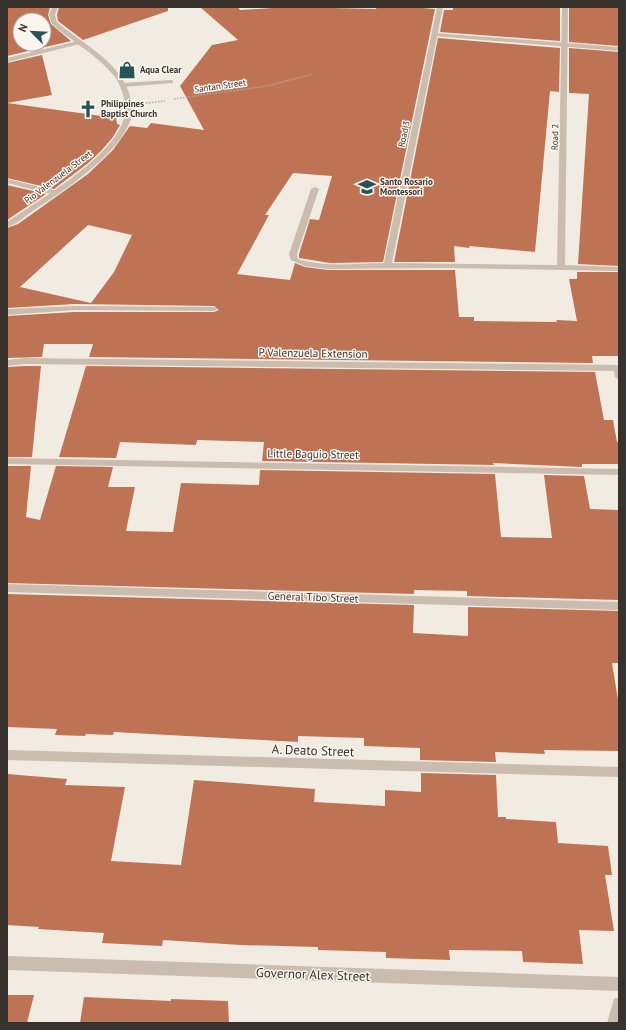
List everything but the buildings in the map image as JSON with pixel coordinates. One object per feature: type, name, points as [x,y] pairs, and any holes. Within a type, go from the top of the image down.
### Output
[{"type":"street","points":[[55,7],[52,15],[54,23],[99,58],[118,76],[129,106]]},
{"type":"street","name":"Road 3","points":[[388,265],[440,7]]},
{"type":"street","name":"Road 2","points":[[561,268],[566,45],[565,7]]},
{"type":"street","points":[[435,35],[619,49]]},
{"type":"street","points":[[7,60],[78,43]]},
{"type":"street","points":[[122,85],[171,82]]},
{"type":"street","name":"Pio Valenzuela Street","points":[[7,225],[55,193],[87,168],[112,145],[125,125],[129,106]]},
{"type":"street","points":[[7,181],[55,193]]},
{"type":"street","points":[[315,189],[293,254],[295,260],[304,265],[619,269]]},
{"type":"street","points":[[7,312],[90,307],[214,309]]},
{"type":"street","name":"P. Valenzuela Extension","points":[[7,363],[25,361],[618,371]]},
{"type":"street","name":"Little Baguio Street","points":[[7,461],[619,472]]},
{"type":"street","name":"General Tibo Street","points":[[7,588],[619,606]]},
{"type":"street","name":"A. Deato Street","points":[[7,755],[619,772]]},
{"type":"street","name":"Governor Alex Street","points":[[7,963],[619,984]]},
{"type":"street","points":[[614,1023],[619,1004]]},
{"type":"path","name":"Santan Street","points":[[172,100],[267,86],[313,74]]},
{"type":"path","points":[[129,106],[165,101]]},
{"type":"place","name":"Aqua Clear","points":[[127,70]]},
{"type":"place","name":"Philippines Baptist Church","points":[[88,109]]},
{"type":"place","name":"Santo Rosario Montessori","points":[[367,187]]}]
